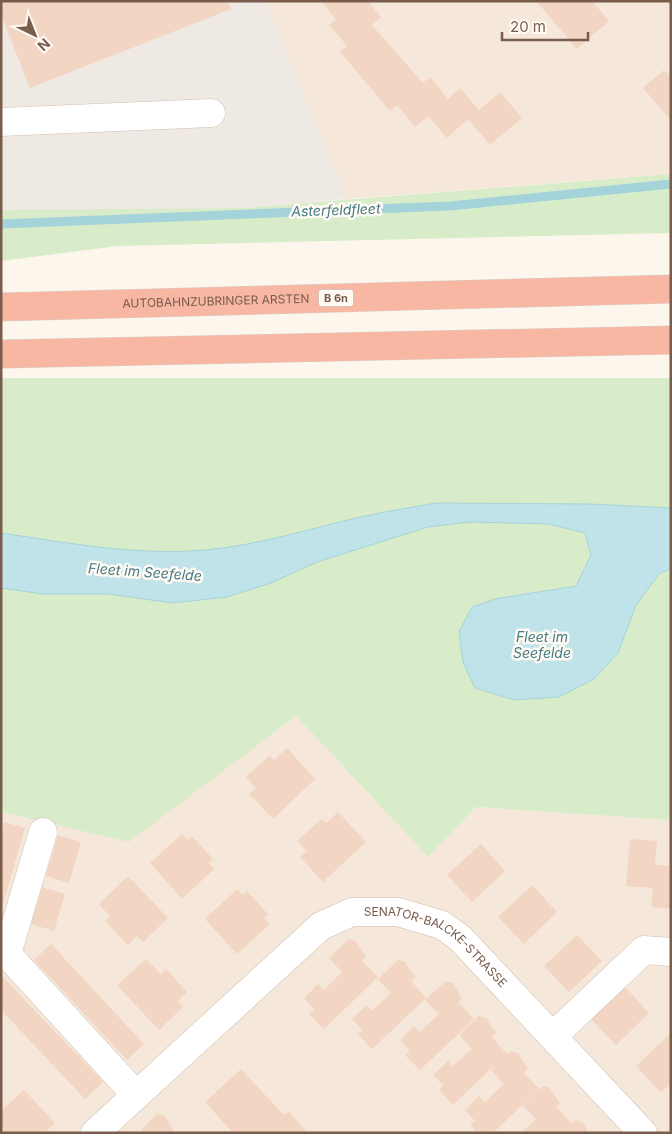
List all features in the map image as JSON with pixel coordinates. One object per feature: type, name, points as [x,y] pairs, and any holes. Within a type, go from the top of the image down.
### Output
[{"type":"highway","name":"AUTOBAHNZUBRINGER ARSTEN","points":[[1,307],[671,289]]},
{"type":"highway","points":[[1,354],[671,340]]},
{"type":"street","points":[[1,122],[210,113]]},
{"type":"street","points":[[43,832],[6,954],[136,1095]]},
{"type":"street","name":"SENATOR-BALCKE-STRASSE","points":[[95,1133],[321,926],[352,912],[398,912],[442,925],[460,938],[644,1133]]},
{"type":"street","points":[[553,1036],[644,950],[671,952]]},
{"type":"shaded area","points":[[1,1],[265,1],[347,199],[242,208],[1,214]]},
{"type":"shaded area","points":[[265,1],[671,1],[671,174],[347,199]]},
{"type":"shaded area","points":[[296,716],[428,857],[476,807],[671,820],[671,1133],[1,1133],[1,812],[129,841]]},
{"type":"green space","points":[[671,174],[671,233],[118,246],[1,261],[1,210],[242,208]]},
{"type":"green space","points":[[1,378],[671,378],[671,820],[476,807],[428,857],[296,716],[129,842],[1,812]]},
{"type":"water","name":"Fleet im Seefelde","points":[[436,503],[590,504],[671,508],[671,569],[660,573],[636,605],[618,653],[594,679],[559,697],[514,700],[475,688],[463,662],[459,632],[472,607],[495,599],[576,586],[591,555],[585,533],[549,524],[470,522],[428,527],[317,562],[271,583],[227,597],[173,603],[108,594],[43,594],[1,588],[1,533],[128,550],[205,550],[266,540],[365,516]]},
{"type":"building","points":[[1,1],[227,1],[231,9],[30,88],[1,15]]},
{"type":"building","points":[[321,1],[368,1],[381,17],[372,25],[423,83],[430,77],[448,99],[460,88],[479,110],[500,92],[522,118],[490,145],[468,119],[447,138],[428,116],[415,127],[397,105],[390,111],[340,52],[347,46],[329,25],[336,19]]},
{"type":"building","points":[[536,1],[592,1],[609,21],[577,49]]},
{"type":"building","points":[[664,70],[671,77],[671,120],[643,88]]},
{"type":"building","points":[[287,748],[315,779],[273,819],[249,794],[256,788],[246,777],[270,755],[274,760]]},
{"type":"building","points":[[338,812],[366,842],[323,882],[300,857],[307,851],[297,841],[321,819],[326,823]]},
{"type":"building","points":[[4,822],[25,828],[2,907],[1,832]]},
{"type":"building","points":[[182,834],[188,840],[192,836],[203,848],[213,859],[209,863],[214,869],[182,899],[150,863]]},
{"type":"building","points":[[58,835],[81,842],[69,883],[46,876]]},
{"type":"building","points":[[630,839],[657,841],[655,865],[671,866],[671,909],[651,907],[653,888],[626,886]]},
{"type":"building","points":[[481,844],[505,871],[472,902],[447,875]]},
{"type":"building","points":[[128,876],[168,918],[143,942],[137,936],[128,945],[105,921],[110,916],[99,904]]},
{"type":"building","points":[[532,885],[557,912],[524,944],[498,917]]},
{"type":"building","points":[[42,887],[65,894],[54,931],[31,924]]},
{"type":"building","points":[[237,889],[243,895],[247,891],[268,914],[264,918],[270,924],[237,954],[205,919]]},
{"type":"building","points":[[577,935],[602,961],[569,992],[544,966]]},
{"type":"building","points":[[349,939],[356,941],[366,957],[362,961],[378,977],[324,1029],[309,1014],[314,1009],[304,998],[318,984],[324,990],[342,972],[329,958]]},
{"type":"building","points":[[51,944],[144,1044],[127,1060],[34,960]]},
{"type":"building","points":[[146,959],[161,974],[166,969],[187,992],[178,1001],[183,1007],[159,1030],[117,985]]},
{"type":"building","points":[[398,960],[405,962],[415,977],[411,981],[426,998],[372,1049],[358,1034],[362,1030],[352,1019],[367,1005],[372,1011],[391,993],[378,979]]},
{"type":"building","points":[[1,975],[103,1082],[85,1099],[1,1010]]},
{"type":"building","points":[[446,981],[453,983],[462,999],[458,1002],[474,1019],[420,1070],[405,1055],[410,1051],[400,1040],[414,1026],[420,1032],[439,1014],[425,1000]]},
{"type":"building","points":[[624,986],[649,1013],[616,1045],[590,1018]]},
{"type":"building","points":[[479,1016],[486,1018],[496,1033],[492,1037],[507,1054],[510,1051],[518,1053],[528,1069],[524,1073],[539,1089],[493,1133],[478,1133],[470,1125],[475,1121],[465,1110],[479,1096],[485,1102],[504,1084],[491,1070],[498,1062],[453,1105],[439,1090],[443,1085],[433,1075],[448,1061],[453,1066],[472,1049],[459,1035]]},
{"type":"building","points":[[669,1035],[671,1036],[671,1083],[661,1093],[636,1066]]},
{"type":"building","points":[[241,1069],[284,1115],[289,1112],[308,1133],[233,1133],[205,1102]]},
{"type":"building","points":[[543,1086],[550,1088],[560,1104],[556,1107],[572,1124],[576,1120],[583,1123],[589,1133],[521,1133],[536,1119],[523,1105]]},
{"type":"building","points":[[24,1090],[55,1123],[44,1133],[1,1133],[1,1111]]},
{"type":"building","points":[[157,1114],[165,1116],[175,1133],[138,1133]]},
{"type":"waterway","name":"Asterfeldfleet","points":[[1,224],[450,206],[671,184]]}]
